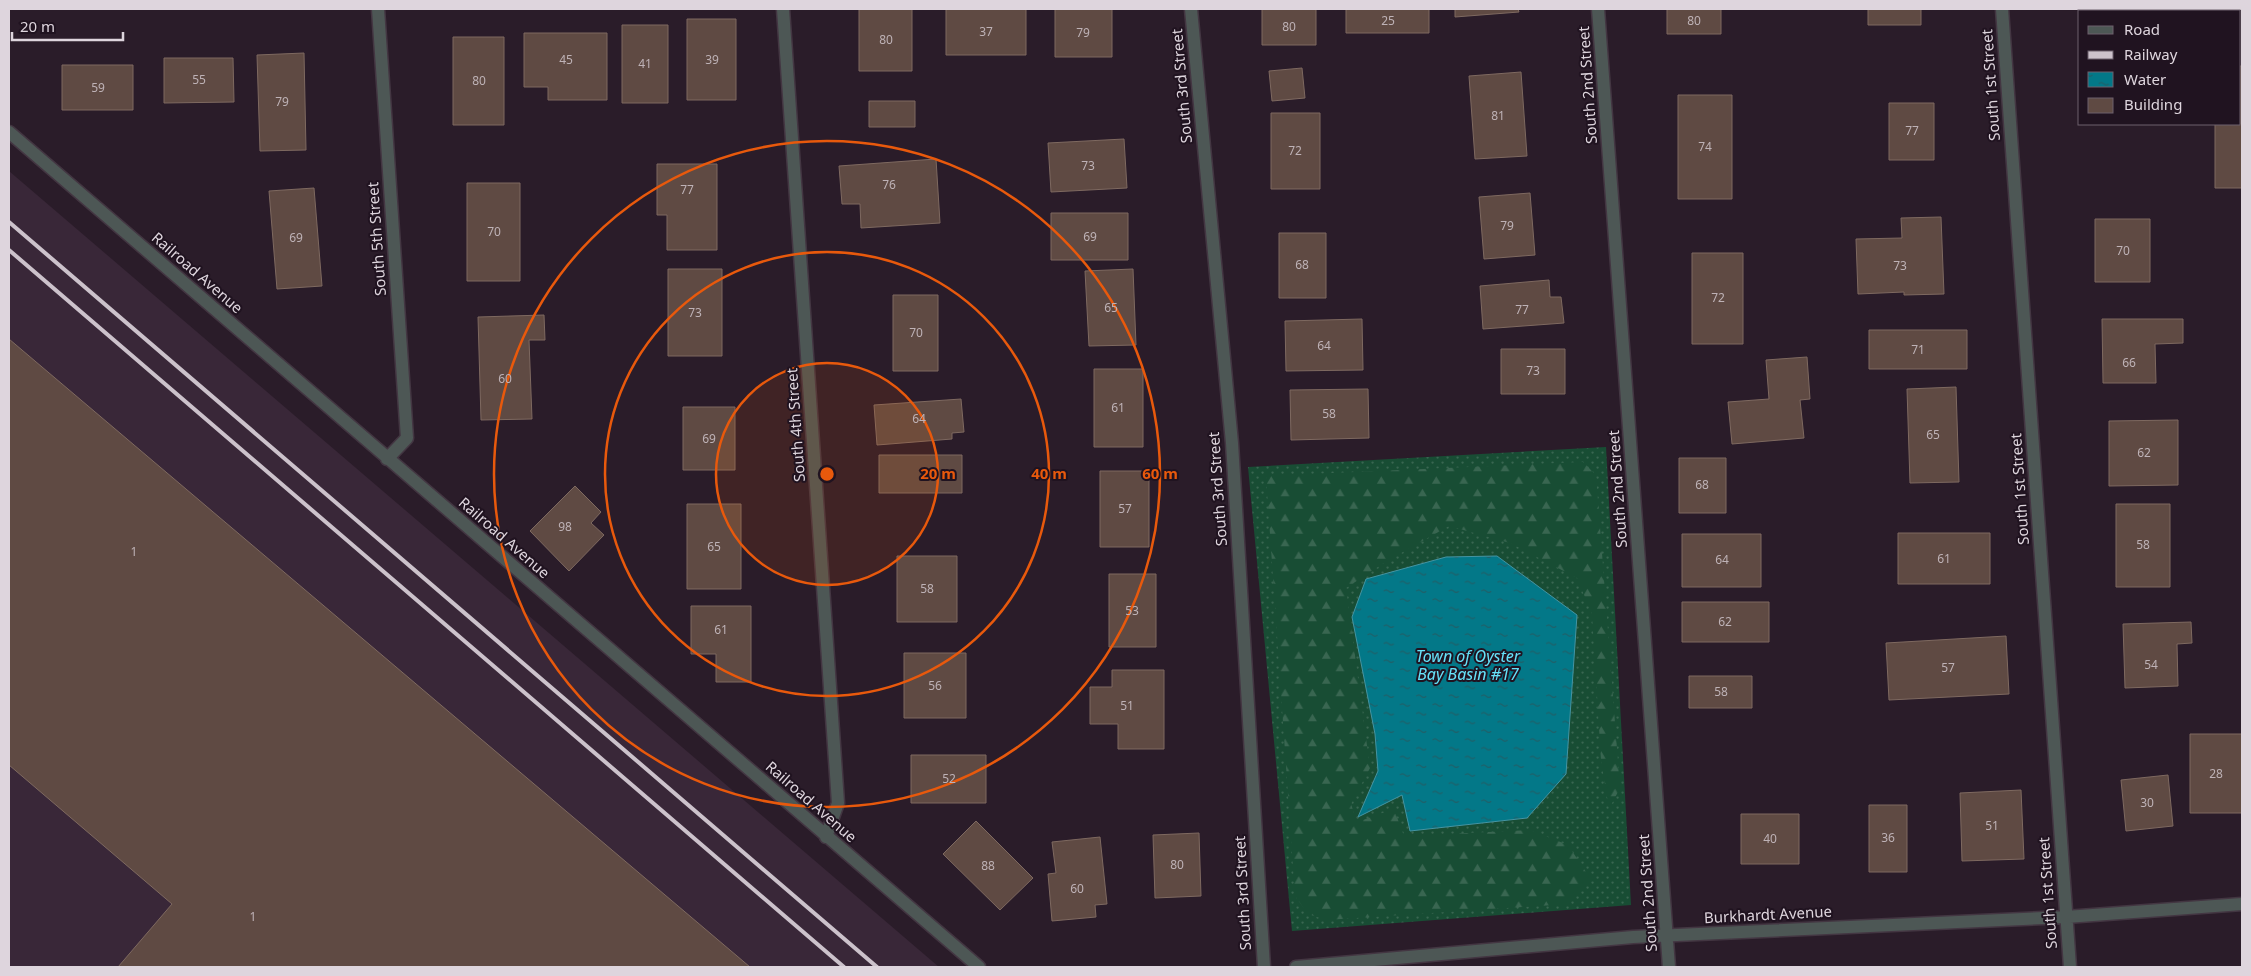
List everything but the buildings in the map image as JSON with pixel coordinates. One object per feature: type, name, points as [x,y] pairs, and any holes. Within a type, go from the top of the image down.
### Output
[{"type":"street","name":"South 5th Street","points":[[378,9],[407,438],[387,458]]},
{"type":"street","name":"South 4th Street","points":[[783,9],[838,803],[826,837]]},
{"type":"street","name":"South 3rd Street","points":[[1191,9],[1232,442],[1264,967]]},
{"type":"street","name":"South 2nd Street","points":[[1598,9],[1669,967]]},
{"type":"street","name":"South 1st Street","points":[[2002,9],[2070,967]]},
{"type":"street","name":"Railroad Avenue","points":[[9,132],[979,967]]},
{"type":"street","name":"Burkhardt Avenue","points":[[1296,967],[1667,935],[2066,917],[2242,904]]},
{"type":"shaded area","points":[[9,171],[939,967],[9,967]]},
{"type":"green space","points":[[1606,447],[1631,905],[1292,931],[1248,467]]},
{"type":"green space","points":[[1583,462],[1596,475],[1620,788],[1609,809],[1601,760],[1592,614],[1577,578],[1510,543],[1449,526],[1387,561],[1346,588],[1370,768],[1351,804],[1357,822],[1394,809],[1404,836],[1530,830],[1568,845],[1590,878],[1568,904],[1326,920],[1308,914],[1295,896],[1266,476]]},
{"type":"water","name":"Town of Oyster Bay Basin #17","points":[[1497,556],[1577,615],[1566,774],[1527,818],[1410,831],[1402,795],[1358,817],[1378,771],[1375,734],[1352,617],[1366,579],[1446,557]]},
{"type":"railway","points":[[9,222],[877,967]]},
{"type":"railway","points":[[9,250],[844,967]]}]
